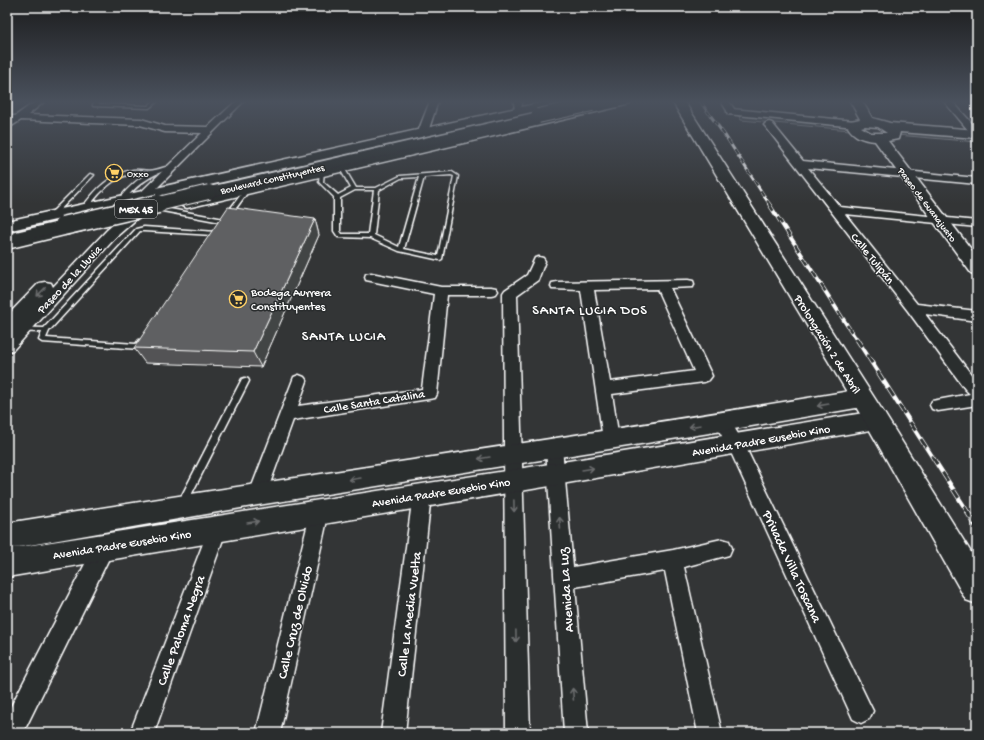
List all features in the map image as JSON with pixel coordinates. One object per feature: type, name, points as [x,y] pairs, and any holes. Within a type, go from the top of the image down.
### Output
[{"type":"main road","points":[[7,226],[58,221],[85,208],[160,191],[204,187],[409,136]]},
{"type":"main road","name":"Boulevard Constituyentes","points":[[7,232],[425,136]]},
{"type":"main road","points":[[127,216],[341,167],[448,136]]},
{"type":"main road","name":"Prolongación 2 de Abril","points":[[699,136],[876,420],[977,588]]},
{"type":"main road","name":"Paseo de Guanajuato","points":[[888,136],[906,174],[977,268]]},
{"type":"main road","points":[[933,136],[977,137]]},
{"type":"main road","name":"Boulevard Constituyentes","points":[[7,239],[58,221]]},
{"type":"main road","name":"Avenida Padre Eusebio Kino","points":[[7,563],[105,546],[258,494],[514,453],[722,422],[862,398]]},
{"type":"main road","name":"Avenida Padre Eusebio Kino","points":[[7,536],[173,523],[218,528],[556,474],[876,420]]},
{"type":"street","points":[[127,216],[146,194],[203,136]]},
{"type":"street","name":"Calle Tulipán","points":[[777,136],[914,308],[970,385],[977,391]]},
{"type":"street","points":[[800,164],[977,180]]},
{"type":"street","points":[[7,245],[127,216],[160,191],[169,170]]},
{"type":"street","points":[[193,202],[183,199],[181,195],[186,188],[204,187]]},
{"type":"street","points":[[85,208],[93,209],[99,214],[91,225]]},
{"type":"street","points":[[835,210],[977,224]]},
{"type":"street","name":"Paseo de la Lluvia","points":[[7,328],[98,233],[127,216]]},
{"type":"street","name":"Paseo de la Lluvia","points":[[7,346],[127,216]]},
{"type":"street","points":[[518,733],[510,293],[533,277],[539,261]]},
{"type":"street","points":[[371,277],[441,291],[491,291]]},
{"type":"street","points":[[604,389],[704,376],[661,284]]},
{"type":"street","points":[[557,286],[688,284]]},
{"type":"street","points":[[587,285],[611,439]]},
{"type":"street","name":"Calle Santa Catalina","points":[[288,414],[429,394],[441,291]]},
{"type":"street","points":[[914,308],[977,316]]},
{"type":"street","points":[[258,494],[299,381]]},
{"type":"street","points":[[938,405],[977,399]]},
{"type":"street","name":"Privada Villa Toscana","points":[[722,422],[736,444],[861,711]]},
{"type":"street","name":"Avenida La Luz","points":[[554,448],[576,733]]},
{"type":"street","name":"Calle La Media Vuelta","points":[[393,733],[422,495]]},
{"type":"street","name":"Calle Cruz de Olvido","points":[[268,733],[320,511]]},
{"type":"street","name":"Calle Paloma Negra","points":[[142,733],[218,528]]},
{"type":"street","points":[[10,733],[105,546]]},
{"type":"street","points":[[564,579],[673,560],[722,548]]},
{"type":"street","points":[[673,560],[710,733]]},
{"type":"lane","points":[[341,167],[354,189]]},
{"type":"lane","points":[[85,208],[92,197],[110,180],[118,175],[135,170],[154,172],[169,170]]},
{"type":"lane","points":[[322,171],[321,182],[337,196],[337,231],[340,236],[370,236],[401,250],[440,258],[456,176],[452,173],[400,177],[377,189],[354,189],[337,196]]},
{"type":"lane","points":[[121,200],[135,183],[154,172]]},
{"type":"lane","points":[[58,221],[92,175]]},
{"type":"lane","points":[[401,250],[422,175]]},
{"type":"lane","points":[[212,240],[248,189]]},
{"type":"lane","points":[[370,236],[377,189]]},
{"type":"lane","points":[[159,209],[224,221]]},
{"type":"lane","points":[[145,337],[138,347],[42,340],[46,330],[138,230],[144,229],[217,234]]},
{"type":"lane","points":[[7,328],[22,330],[46,330]]},
{"type":"lane","points":[[173,523],[245,381]]},
{"type":"shaded area","points":[[903,136],[977,136],[977,142]]},
{"type":"building","name":"Bodega Aurrera Constituyentes","points":[[228,207],[315,219],[253,352],[134,348]]},
{"type":"railway","points":[[725,136],[770,205]]},
{"type":"railway","points":[[769,204],[856,339]]},
{"type":"railway","points":[[856,338],[969,514]]},
{"type":"railway","points":[[968,513],[977,527]]},
{"type":"place","name":"Oxxo","points":[[114,173]]},
{"type":"place","name":"Bodega Aurrera Constituyentes","points":[[238,299]]},
{"type":"district","name":"SANTA LUCIA DOS","points":[[590,309]]},
{"type":"district","name":"SANTA LUCIA","points":[[344,335]]}]
